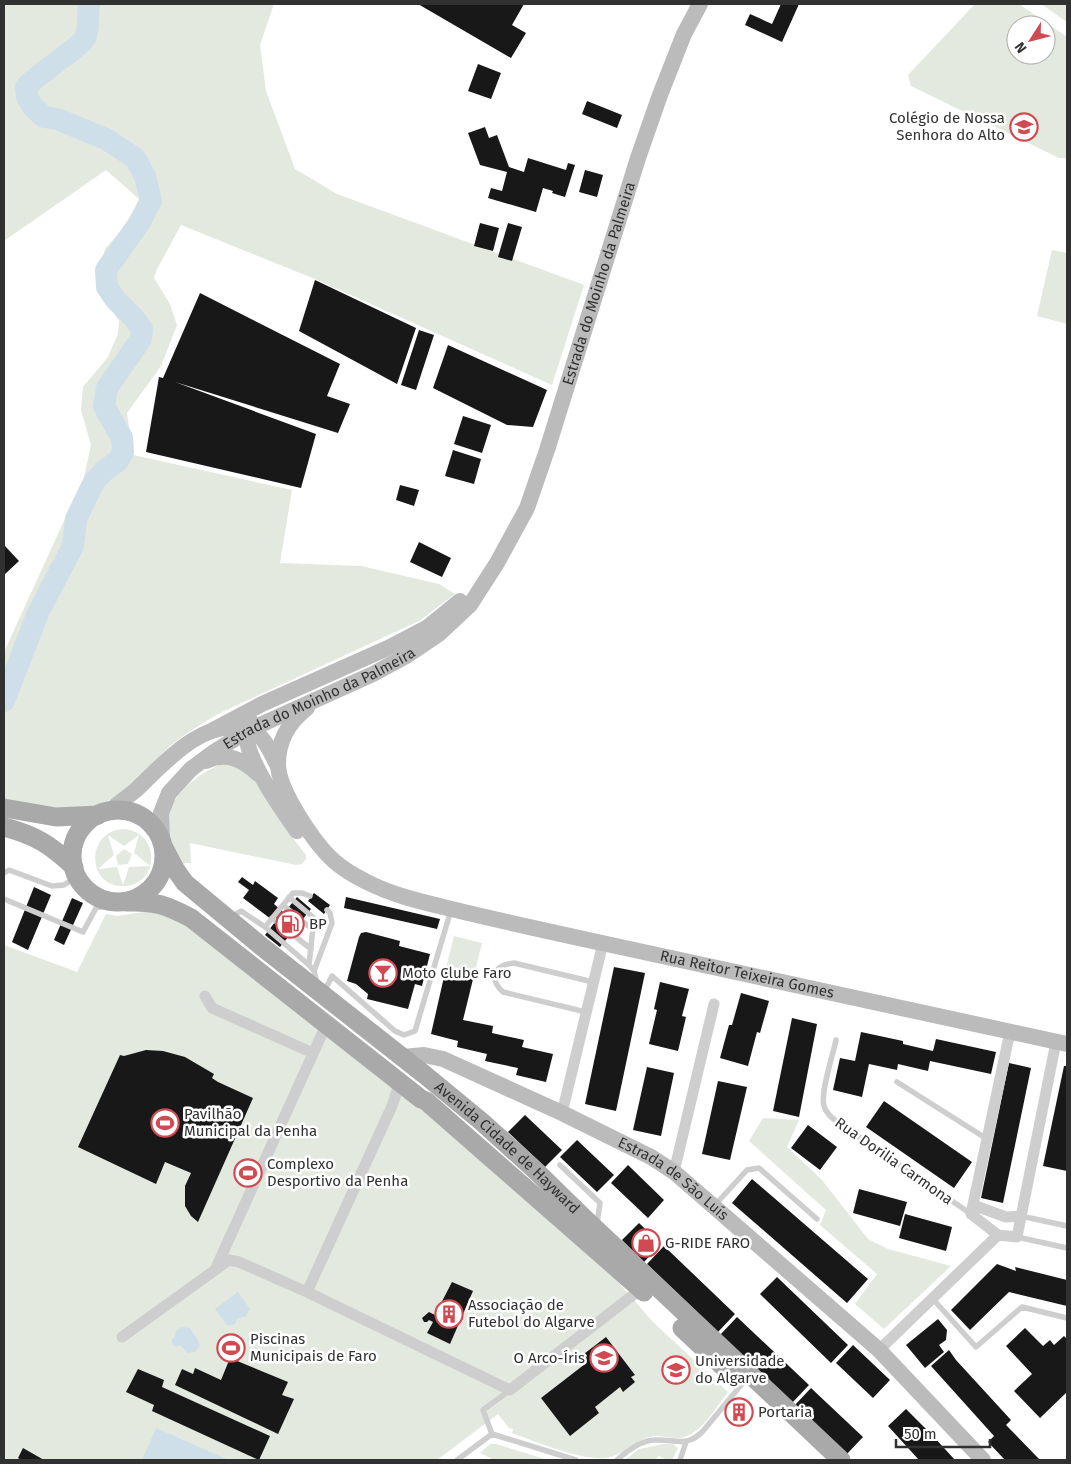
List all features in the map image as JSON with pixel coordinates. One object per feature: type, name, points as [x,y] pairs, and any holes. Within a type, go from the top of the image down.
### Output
[{"type":"main road","points":[[4,808],[56,817],[122,810],[141,816],[156,829],[163,844],[164,862],[157,882],[147,893],[123,902],[104,900],[91,893],[80,883],[75,872],[72,852],[76,836],[85,824],[103,813]]},
{"type":"main road","points":[[4,827],[33,836],[44,842],[75,872]]},
{"type":"main road","name":"Avenida Cidade de Hayward","points":[[163,844],[175,869],[185,883],[482,1122],[841,1460]]},
{"type":"main road","name":"Avenida Cidade de Hayward","points":[[123,902],[150,902],[168,906],[191,918],[421,1100],[426,1101],[641,1289],[823,1460]]},
{"type":"street","name":"Estrada do Moinho da Palmeira","points":[[163,844],[161,813],[169,793],[191,769],[249,730],[373,674],[408,655],[439,634],[470,604],[497,563],[530,500],[638,158],[684,34],[700,4]]},
{"type":"street","name":"Estrada do Moinho da Palmeira","points":[[103,813],[134,792],[173,755],[190,742],[262,704],[390,647],[428,627],[461,600],[497,563]]},
{"type":"street","points":[[278,766],[286,730],[300,714],[320,697]]},
{"type":"street","points":[[262,704],[256,711],[249,730],[247,739],[249,748],[261,776],[299,834],[326,864],[356,884],[378,894],[428,903]]},
{"type":"street","points":[[213,730],[230,726],[242,727],[257,733],[278,766],[283,784],[296,813],[314,839],[334,861],[366,882],[428,903]]},
{"type":"street","points":[[191,769],[213,758],[227,757],[243,761],[261,776]]},
{"type":"street","name":"Rua Reitor Teixeira Gomes","points":[[428,903],[1062,1043]]},
{"type":"street","points":[[562,1113],[603,943]]},
{"type":"street","points":[[205,996],[212,1008],[313,1053]]},
{"type":"street","points":[[674,1172],[714,1004]]},
{"type":"street","points":[[215,1272],[326,1025]]},
{"type":"street","points":[[1010,1032],[972,1210],[1006,1217],[1021,1216]]},
{"type":"street","points":[[879,1350],[998,1234],[1017,1237],[1062,1043]]},
{"type":"street","name":"Estrada de São Luís","points":[[403,1057],[424,1055],[443,1059],[562,1113],[651,1157],[674,1172],[879,1350],[983,1460]]},
{"type":"street","points":[[425,1075],[425,1061],[434,1057]]},
{"type":"street","points":[[307,1292],[392,1106],[398,1088],[386,1072]]},
{"type":"street","points":[[392,1106],[399,1097],[406,1095],[421,1100]]},
{"type":"street","name":"Rua Dorilia Carmona","points":[[972,1210],[998,1234]]},
{"type":"street","points":[[122,1337],[215,1272],[229,1260],[239,1262],[307,1292],[510,1390],[641,1289]]},
{"type":"lane","points":[[4,873],[9,870],[52,886],[64,885],[75,872]]},
{"type":"lane","points":[[265,927],[293,893],[302,893],[310,896]]},
{"type":"lane","points":[[289,897],[314,918],[309,965]]},
{"type":"lane","points":[[4,899],[83,932],[96,908],[123,902]]},
{"type":"lane","points":[[283,905],[313,930]]},
{"type":"lane","points":[[320,992],[332,976],[395,1032],[404,1035],[415,1031],[451,909]]},
{"type":"lane","points":[[314,971],[332,923],[330,913],[327,910]]},
{"type":"lane","points":[[222,914],[231,918],[241,911],[265,927],[309,965],[314,971],[320,992]]},
{"type":"lane","points":[[272,918],[311,949]]},
{"type":"lane","points":[[586,1012],[503,992],[497,986],[494,978],[496,970],[504,964],[514,963],[593,982]]},
{"type":"lane","name":"Rua Dorilia Carmona","points":[[836,1040],[824,1093],[824,1105],[827,1113],[836,1121],[972,1210]]},
{"type":"lane","points":[[898,1082],[987,1139]]},
{"type":"lane","points":[[560,1165],[600,1203],[596,1229]]},
{"type":"lane","points":[[714,1207],[748,1170],[759,1168],[817,1218]]},
{"type":"lane","points":[[1021,1216],[1067,1226]]},
{"type":"lane","points":[[1017,1237],[1067,1248]]},
{"type":"lane","points":[[932,1298],[976,1347],[1022,1307],[1067,1318]]},
{"type":"lane","points":[[617,1460],[634,1448],[649,1441],[686,1442],[699,1435],[742,1384]]},
{"type":"lane","points":[[492,1434],[483,1410],[510,1390]]},
{"type":"lane","points":[[458,1460],[492,1434]]},
{"type":"lane","points":[[492,1434],[576,1460]]},
{"type":"lane","points":[[680,1460],[686,1442]]},
{"type":"shaded area","points":[[4,4],[274,4],[260,45],[266,91],[295,169],[337,194],[584,285],[552,385],[315,279],[181,225],[154,278],[170,304],[177,325],[161,366],[127,413],[133,455],[292,490],[280,563],[361,566],[439,584],[455,594],[419,621],[215,716],[170,746],[134,782],[115,797],[104,803],[81,808],[48,808],[4,803],[4,652],[84,477],[91,445],[81,410],[83,387],[108,357],[118,334],[119,321],[100,292],[99,270],[105,249],[125,226],[139,199],[106,170],[4,241]]},
{"type":"shaded area","name":"Colégio de Nossa Senhora do Alto","points":[[975,4],[1019,4],[1035,15],[1006,15],[1006,65],[1056,65],[1056,29],[1067,37],[1067,158],[1059,158],[911,86],[908,75]]},
{"type":"shaded area","points":[[1041,4],[1067,4],[1067,22]]},
{"type":"shaded area","points":[[1052,250],[1067,253],[1067,324],[1037,316]]},
{"type":"shaded area","points":[[220,765],[231,765],[241,769],[257,783],[280,820],[306,855],[306,859],[302,864],[296,865],[190,843],[191,863],[185,863],[181,867],[169,838],[167,819],[169,811],[173,802],[187,786],[204,773]]},
{"type":"shaded area","points":[[125,829],[137,833],[146,840],[151,860],[150,866],[149,870],[143,879],[133,884],[121,886],[109,883],[101,876],[96,867],[95,857],[103,838],[112,831]],"holes":[[[108,835],[124,846],[139,835],[134,853],[150,866],[129,867],[123,885],[117,867],[98,869],[114,855]]]},
{"type":"shaded area","points":[[124,849],[132,854],[128,864],[118,865],[116,856]]},
{"type":"shaded area","name":"Complexo Desportivo da Penha","points":[[150,911],[177,919],[310,1021],[423,1111],[618,1282],[653,1322],[728,1392],[701,1427],[680,1438],[648,1437],[615,1455],[600,1458],[575,1455],[512,1433],[513,1429],[509,1428],[498,1414],[437,1460],[4,1460],[4,945],[77,972],[106,914],[117,916]]},
{"type":"shaded area","points":[[454,936],[482,943],[474,975],[446,968]]},
{"type":"shaded area","points":[[763,1118],[799,1120],[787,1147],[822,1180],[868,1239],[888,1249],[951,1266],[884,1329],[855,1304],[877,1274],[820,1225],[826,1210],[749,1141]]},
{"type":"shaded area","points":[[238,1292],[250,1309],[246,1316],[237,1319],[235,1324],[228,1326],[215,1309]]},
{"type":"shaded area","points":[[181,1327],[190,1328],[198,1340],[200,1346],[195,1352],[187,1353],[180,1345],[176,1347],[172,1344],[176,1331]]},
{"type":"shaded area","points":[[156,1428],[229,1460],[142,1460]]},
{"type":"shaded area","points":[[490,1444],[496,1444],[548,1460],[494,1460],[480,1453]]},
{"type":"shaded area","points":[[673,1444],[678,1448],[672,1460],[666,1460],[659,1456],[655,1460],[625,1460],[639,1449]]},
{"type":"building","points":[[418,4],[524,4],[512,25],[526,33],[511,58]]},
{"type":"building","points":[[781,4],[799,4],[782,42],[745,25],[750,14],[772,24]]},
{"type":"building","points":[[478,64],[501,73],[491,99],[468,91]]},
{"type":"building","points":[[587,101],[622,115],[617,128],[582,114]]},
{"type":"building","points":[[485,127],[489,138],[497,135],[509,167],[524,172],[528,158],[566,170],[568,163],[575,165],[565,197],[543,188],[536,212],[488,198],[491,188],[502,191],[507,172],[480,165],[468,133]]},
{"type":"building","points":[[585,170],[603,175],[597,197],[579,192]]},
{"type":"building","points":[[480,223],[499,228],[493,251],[474,246]]},
{"type":"building","points":[[508,223],[522,227],[512,261],[498,257]]},
{"type":"building","points":[[315,280],[416,328],[397,384],[299,331]]},
{"type":"building","points":[[200,293],[340,364],[327,396],[350,404],[338,433],[175,382],[316,434],[301,488],[146,452],[159,377],[163,378]]},
{"type":"building","points":[[419,330],[434,335],[416,390],[401,385]]},
{"type":"building","points":[[448,345],[547,390],[533,427],[507,425],[433,388]]},
{"type":"building","points":[[463,416],[491,425],[482,453],[454,444]]},
{"type":"building","points":[[453,450],[481,459],[474,484],[445,476]]},
{"type":"building","points":[[400,485],[419,490],[414,506],[396,500]]},
{"type":"building","points":[[419,542],[451,558],[442,577],[410,562]]},
{"type":"building","points":[[4,545],[19,561],[4,575]]},
{"type":"building","points":[[242,877],[253,885],[255,881],[278,898],[274,904],[284,913],[297,897],[311,909],[280,947],[265,935],[275,922],[243,898],[249,890],[238,882]]},
{"type":"building","points":[[34,887],[51,895],[28,950],[12,942]]},
{"type":"building","points":[[314,893],[330,905],[324,914],[308,901]]},
{"type":"building","points":[[346,897],[440,919],[437,929],[344,908]]},
{"type":"building","points":[[72,898],[83,903],[64,945],[54,940]]},
{"type":"building","points":[[366,932],[400,941],[399,946],[430,954],[422,986],[415,984],[408,1009],[367,999],[368,994],[356,984],[347,981],[359,937],[361,933]]},
{"type":"building","points":[[614,967],[645,973],[616,1111],[585,1104]]},
{"type":"building","points":[[446,968],[474,975],[463,1020],[493,1026],[492,1033],[524,1040],[522,1047],[553,1054],[546,1082],[516,1075],[518,1068],[485,1061],[487,1054],[457,1047],[458,1041],[431,1034]]},
{"type":"building","points":[[660,982],[689,989],[682,1016],[686,1017],[678,1051],[649,1044],[657,1010],[654,1009]]},
{"type":"building","points":[[741,993],[769,1001],[760,1033],[757,1032],[748,1066],[720,1058],[729,1025],[732,1025]]},
{"type":"building","points":[[792,1018],[817,1024],[799,1117],[773,1111]]},
{"type":"building","points":[[861,1032],[903,1041],[903,1044],[933,1051],[936,1039],[996,1052],[991,1074],[930,1061],[928,1071],[898,1064],[897,1070],[869,1064],[862,1097],[833,1090],[840,1058],[855,1061]]},
{"type":"building","name":"Pavilhão Municipal da Penha","points":[[146,1050],[163,1051],[185,1057],[214,1074],[212,1078],[218,1082],[253,1098],[198,1222],[191,1216],[185,1206],[185,1186],[191,1173],[165,1162],[156,1184],[78,1147],[120,1055],[124,1056]]},
{"type":"building","points":[[1009,1063],[1031,1068],[1003,1203],[981,1198]]},
{"type":"building","points":[[1064,1066],[1067,1066],[1067,1171],[1043,1166]]},
{"type":"building","points":[[647,1067],[674,1073],[661,1136],[633,1130]]},
{"type":"building","points":[[718,1081],[747,1087],[730,1160],[702,1154]]},
{"type":"building","points":[[884,1101],[972,1162],[954,1188],[866,1127]]},
{"type":"building","points":[[525,1115],[562,1150],[545,1167],[508,1132]]},
{"type":"building","points":[[808,1125],[837,1147],[820,1170],[791,1148]]},
{"type":"building","points":[[577,1140],[614,1175],[597,1192],[560,1157]]},
{"type":"building","points":[[628,1165],[664,1200],[648,1218],[611,1183]]},
{"type":"building","points":[[752,1179],[868,1279],[847,1303],[732,1203]]},
{"type":"building","points":[[859,1189],[907,1202],[900,1226],[853,1213]]},
{"type":"building","points":[[905,1214],[952,1227],[946,1251],[899,1238]]},
{"type":"building","points":[[639,1223],[661,1244],[644,1262],[622,1240]]},
{"type":"building","points":[[664,1246],[735,1314],[718,1332],[647,1264]]},
{"type":"building","points":[[997,1264],[1016,1271],[1015,1267],[1067,1280],[1067,1306],[1009,1292],[970,1330],[951,1310]]},
{"type":"building","points":[[777,1277],[848,1345],[831,1363],[760,1294]]},
{"type":"building","name":"Associação de Futebol do Algarve","points":[[452,1282],[473,1291],[450,1344],[427,1333],[433,1322],[429,1320],[424,1322],[422,1318],[429,1312],[435,1315]]},
{"type":"building","points":[[737,1317],[809,1385],[792,1403],[720,1335]]},
{"type":"building","points":[[938,1319],[947,1330],[946,1340],[939,1345],[944,1352],[925,1368],[906,1345]]},
{"type":"building","points":[[1025,1328],[1043,1346],[1050,1340],[1054,1345],[1064,1336],[1067,1339],[1067,1392],[1040,1418],[1014,1391],[1032,1374],[1006,1346]]},
{"type":"building","points":[[606,1337],[635,1375],[631,1377],[635,1382],[623,1392],[620,1387],[595,1407],[599,1413],[570,1436],[541,1398],[585,1364],[580,1357]]},
{"type":"building","points":[[853,1345],[890,1380],[873,1398],[836,1363]]},
{"type":"building","points":[[949,1350],[1011,1420],[1006,1425],[1040,1460],[1005,1460],[988,1442],[994,1436],[931,1366]]},
{"type":"building","points":[[230,1358],[288,1382],[282,1395],[294,1399],[278,1434],[175,1385],[182,1369],[193,1374],[195,1368],[221,1380]]},
{"type":"building","points":[[138,1369],[164,1380],[162,1387],[270,1436],[259,1460],[152,1411],[154,1405],[126,1392]]},
{"type":"building","points":[[811,1388],[863,1437],[846,1455],[794,1406]]},
{"type":"building","name":"Portaria","points":[[739,1407],[745,1412],[740,1417],[734,1412]]},
{"type":"building","points":[[906,1409],[955,1460],[919,1460],[888,1426]]},
{"type":"building","points":[[23,1448],[44,1460],[21,1460],[18,1458]]},
{"type":"waterway","points":[[4,701],[38,613],[73,546],[76,519],[94,482],[105,470],[118,461],[123,452],[122,438],[104,406],[107,388],[141,339],[142,329],[115,299],[107,287],[106,270],[140,222],[151,201],[145,176],[135,158],[106,139],[57,119],[44,117],[33,107],[27,97],[26,87],[83,41],[87,32],[89,4]]},
{"type":"place","name":"Colégio de Nossa Senhora do Alto","points":[[1024,127]]},
{"type":"place","name":"BP","points":[[290,924]]},
{"type":"place","name":"Moto Clube Faro","points":[[383,973]]},
{"type":"place","name":"Pavilhão Municipal da Penha","points":[[165,1123]]},
{"type":"place","name":"Complexo Desportivo da Penha","points":[[248,1173]]},
{"type":"place","name":"G-RIDE FARO","points":[[646,1243]]},
{"type":"place","name":"Associação de Futebol do Algarve","points":[[449,1314]]},
{"type":"place","name":"Piscinas Municipais de Faro","points":[[231,1348]]},
{"type":"place","name":"O Arco-Íris","points":[[604,1358]]},
{"type":"place","name":"Universidade do Algarve","points":[[676,1370]]},
{"type":"place","name":"Portaria","points":[[739,1412]]}]
